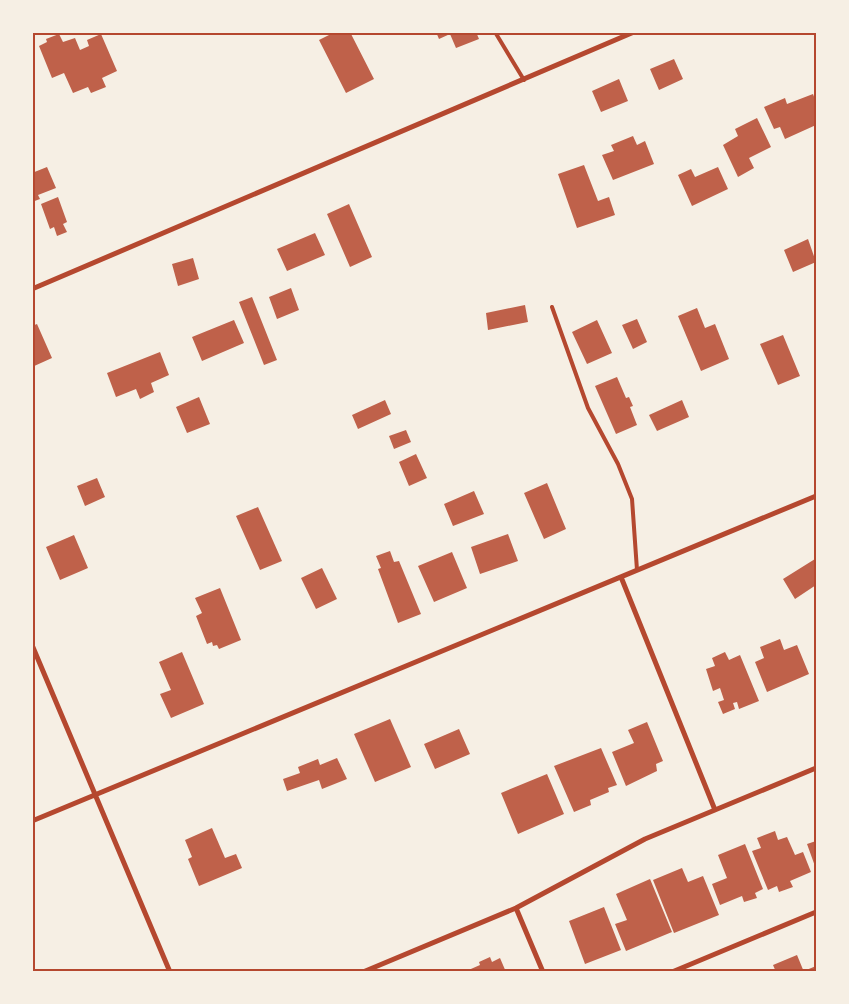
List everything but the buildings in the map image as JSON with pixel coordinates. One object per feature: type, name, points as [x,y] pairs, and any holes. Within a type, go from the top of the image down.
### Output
[{"type":"street","points":[[32,289],[634,32]]},
{"type":"street","points":[[32,821],[816,496]]},
{"type":"street","points":[[621,577],[715,810]]},
{"type":"street","points":[[32,645],[170,972]]},
{"type":"street","points":[[363,972],[516,908],[645,839],[816,768]]},
{"type":"street","points":[[516,908],[543,972]]},
{"type":"street","points":[[672,972],[816,912]]},
{"type":"lane","points":[[495,32],[524,80]]},
{"type":"lane","points":[[552,307],[588,408],[618,464],[632,499],[637,570]]}]
